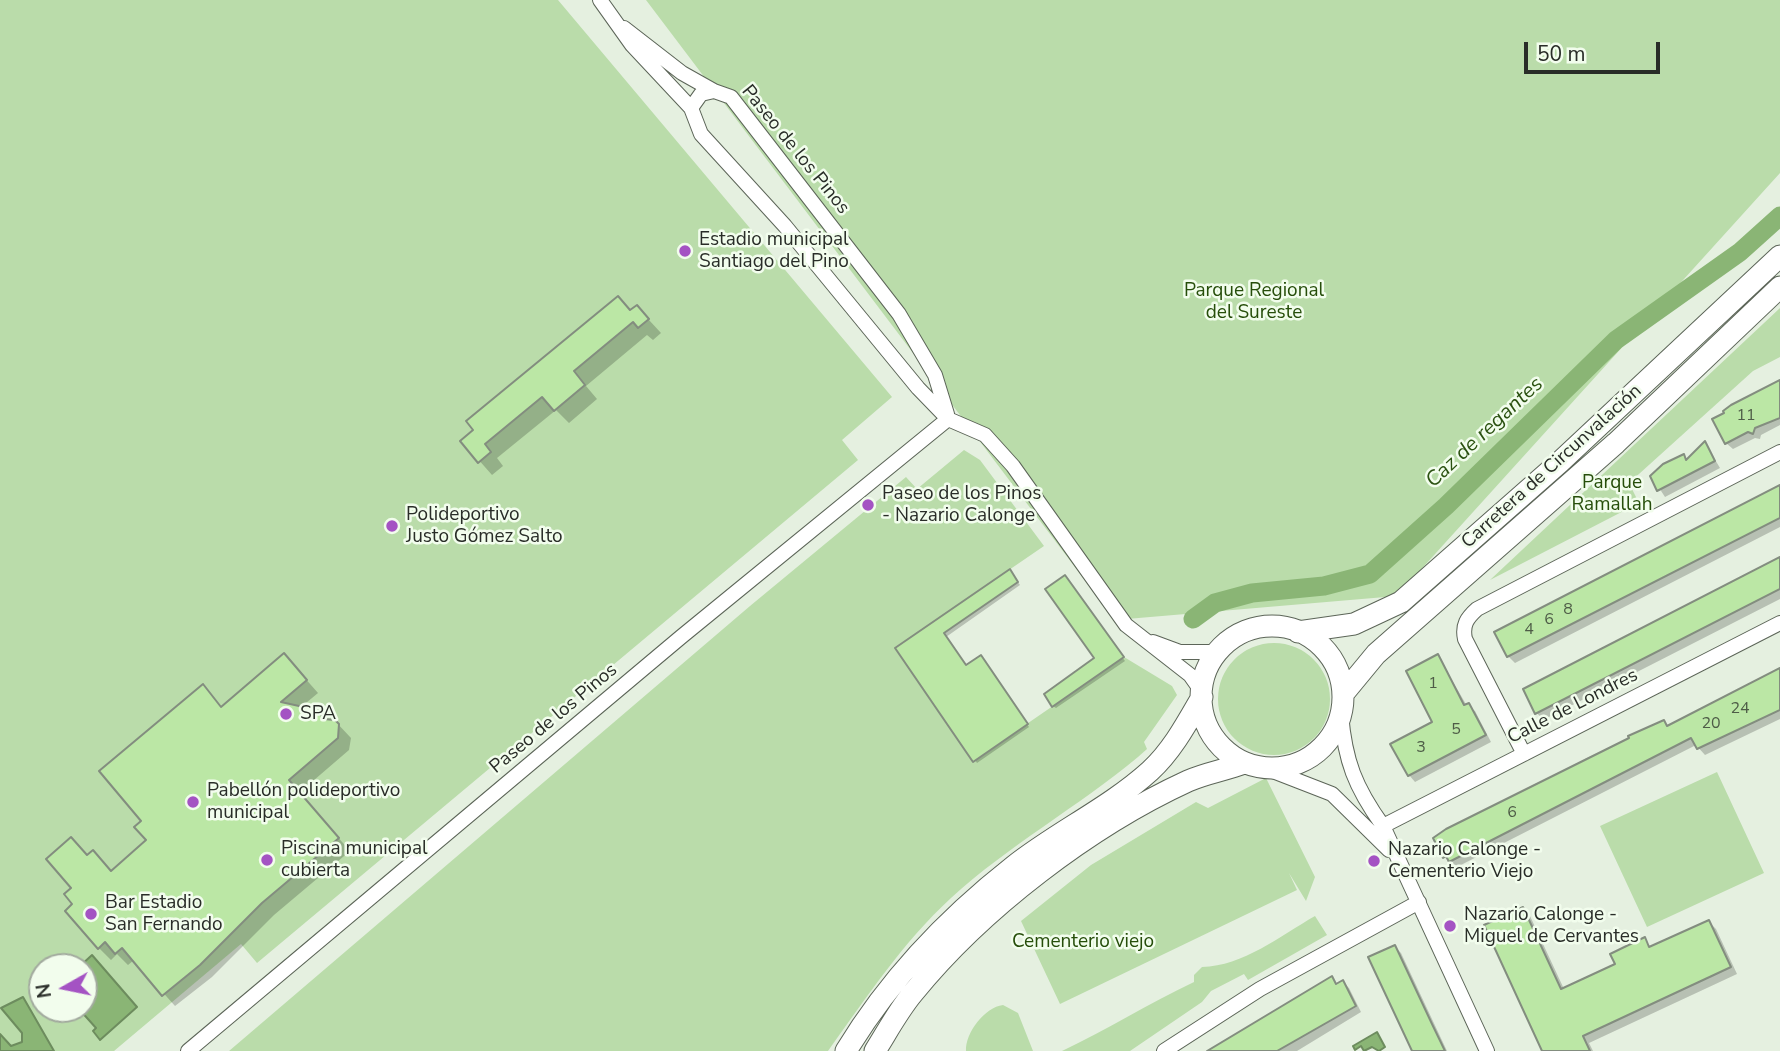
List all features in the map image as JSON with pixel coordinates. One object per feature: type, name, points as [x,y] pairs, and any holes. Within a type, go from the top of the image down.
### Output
[{"type":"main road","name":"Carretera de Circunvalación","points":[[1298,632],[1354,624],[1401,602],[1560,462],[1780,256]]},
{"type":"main road","name":"Carretera de Circunvalación","points":[[1342,704],[1376,654],[1616,443],[1780,286]]},
{"type":"main road","points":[[846,1051],[908,967],[980,894],[1049,840],[1150,771],[1167,752],[1202,695],[1209,664],[1228,642],[1254,629],[1269,626],[1298,632],[1316,642],[1330,657],[1339,675],[1342,704],[1336,728],[1319,751],[1293,765],[1265,768],[1244,762],[1216,741],[1207,726],[1202,695]]},
{"type":"main road","points":[[875,1051],[912,995],[951,950],[1024,887],[1122,817],[1190,780],[1244,762]]},
{"type":"street","name":"Paseo de los Pinos","points":[[600,0],[632,45],[691,108],[701,134],[785,226],[918,387],[948,419],[985,435],[1013,467],[1126,625],[1190,674],[1202,695]]},
{"type":"street","name":"Paseo de los Pinos","points":[[620,26],[689,78],[714,92],[731,97],[876,280],[935,375],[948,419]]},
{"type":"street","name":"Paseo de los Pinos","points":[[691,108],[701,94],[714,92]]},
{"type":"street","name":"Paseo de los Pinos","points":[[188,1051],[691,629],[948,419]]},
{"type":"street","points":[[1524,754],[1465,639],[1463,629],[1468,617],[1476,609],[1780,452]]},
{"type":"street","name":"Calle de Londres","points":[[1383,826],[1780,623]]},
{"type":"street","name":"Paseo de los Pinos","points":[[1139,636],[1180,652],[1217,652]]},
{"type":"street","points":[[1342,704],[1344,745],[1351,772],[1361,795],[1383,826],[1487,1051]]},
{"type":"street","points":[[1265,768],[1332,794],[1396,858]]},
{"type":"street","points":[[1164,1051],[1260,989],[1419,902]]},
{"type":"green space","name":"Polideportivo Justo Gómez Salto","points":[[0,0],[558,0],[892,397],[842,440],[858,460],[257,963],[241,944],[114,1051],[0,1051]]},
{"type":"green space","name":"Parque Regional del Sureste","points":[[646,0],[1780,0],[1780,173],[1397,596],[1115,620]]},
{"type":"green space","name":"Parque Ramallah","points":[[1780,308],[1780,357],[1753,371],[1629,483],[1639,503],[1490,580]]},
{"type":"green space","points":[[964,450],[980,460],[1044,546],[895,648],[973,761],[1124,657],[1172,686],[1177,695],[1144,742],[1147,749],[1092,793],[996,861],[933,915],[886,971],[828,1051],[229,1051],[750,606],[906,477],[917,489]]},
{"type":"green space","points":[[1274,643],[1295,647],[1314,659],[1326,678],[1330,699],[1326,720],[1314,739],[1295,751],[1274,755],[1253,751],[1234,739],[1222,720],[1218,699],[1222,678],[1234,659],[1253,647]]},
{"type":"green space","points":[[1717,772],[1764,873],[1647,927],[1600,826]]},
{"type":"green space","name":"Cementerio viejo","points":[[1266,778],[1315,877],[1306,901],[1289,873],[1297,890],[1060,1004],[1021,921],[1091,865],[1196,802],[1208,808]]},
{"type":"green space","points":[[1315,916],[1327,935],[1248,980],[1244,974],[1211,991],[1202,1002],[1130,1051],[1062,1051],[1194,982],[1194,975],[1202,967],[1247,956]]},
{"type":"green space","points":[[1003,1005],[1018,1013],[1033,1051],[966,1051],[969,1036],[977,1022],[989,1010]]},
{"type":"shaded area","points":[[98,962],[137,1007],[100,1040],[93,1031],[96,1028],[92,1023],[98,1023]]},
{"type":"shaded area","points":[[23,997],[28,1006],[28,1023],[38,1023],[54,1051],[0,1051],[0,1034],[11,1046],[22,1042],[22,1033],[1,1008]]},
{"type":"shaded area","points":[[1377,1032],[1385,1047],[1379,1051],[1372,1047],[1364,1051],[1361,1046],[1355,1050],[1353,1046]]},
{"type":"building","points":[[618,296],[630,310],[637,305],[649,319],[638,328],[633,322],[574,371],[585,385],[554,411],[542,397],[485,444],[491,452],[478,463],[460,441],[473,430],[466,421]]},
{"type":"building","points":[[1780,380],[1780,418],[1755,428],[1753,434],[1748,432],[1725,444],[1712,419],[1724,413],[1731,405]]},
{"type":"building","points":[[1705,441],[1715,461],[1657,491],[1650,476],[1663,464],[1684,454],[1686,460]]},
{"type":"building","points":[[1780,485],[1780,518],[1507,657],[1494,632]]},
{"type":"building","points":[[1780,557],[1780,589],[1535,714],[1523,689]]},
{"type":"building","points":[[1010,569],[1018,582],[944,633],[966,665],[981,655],[1028,724],[973,762],[895,648]]},
{"type":"building","points":[[1065,575],[1124,657],[1052,707],[1044,694],[1094,658],[1045,589]]},
{"type":"building","points":[[284,653],[307,680],[281,702],[317,710],[324,719],[335,720],[339,724],[338,738],[289,780],[339,838],[262,903],[200,965],[162,996],[122,948],[115,954],[105,942],[98,949],[65,911],[72,904],[64,894],[71,888],[46,859],[71,837],[87,855],[93,850],[111,871],[146,840],[134,827],[141,821],[99,771],[203,684],[221,707]]},
{"type":"building","points":[[1438,654],[1464,705],[1469,703],[1486,735],[1408,776],[1390,744],[1432,722],[1406,671]]},
{"type":"building","points":[[1780,668],[1780,710],[1697,749],[1691,738],[1449,862],[1446,856],[1443,858],[1433,838],[1446,829],[1629,738],[1628,736],[1664,720],[1667,726]]},
{"type":"building","points":[[1523,907],[1561,989],[1615,964],[1610,954],[1645,937],[1649,947],[1709,920],[1731,967],[1583,1036],[1590,1051],[1542,1051],[1484,925]]},
{"type":"building","points":[[1395,945],[1445,1051],[1412,1051],[1368,957]]},
{"type":"building","points":[[1332,976],[1336,984],[1343,980],[1356,1006],[1277,1051],[1207,1051]]},
{"type":"waterway","name":"Caz de regantes","points":[[1193,619],[1215,603],[1252,593],[1324,586],[1370,574],[1446,506],[1616,340],[1740,252],[1780,216]]},
{"type":"place","name":"Estadio municipal Santiago del Pino","points":[[685,251]]},
{"type":"place","name":"Paseo de los Pinos - Nazario Calonge","points":[[868,505]]},
{"type":"place","name":"Polideportivo Justo Gómez Salto","points":[[392,526]]},
{"type":"place","name":"SPA","points":[[286,714]]},
{"type":"place","name":"Pabellón polideportivo municipal","points":[[193,802]]},
{"type":"place","name":"Piscina municipal cubierta","points":[[267,860]]},
{"type":"place","name":"Nazario Calonge - Cementerio Viejo","points":[[1374,861]]},
{"type":"place","name":"Bar Estadio San Fernando","points":[[91,914]]},
{"type":"place","name":"Nazario Calonge - Miguel de Cervantes","points":[[1450,926]]}]
